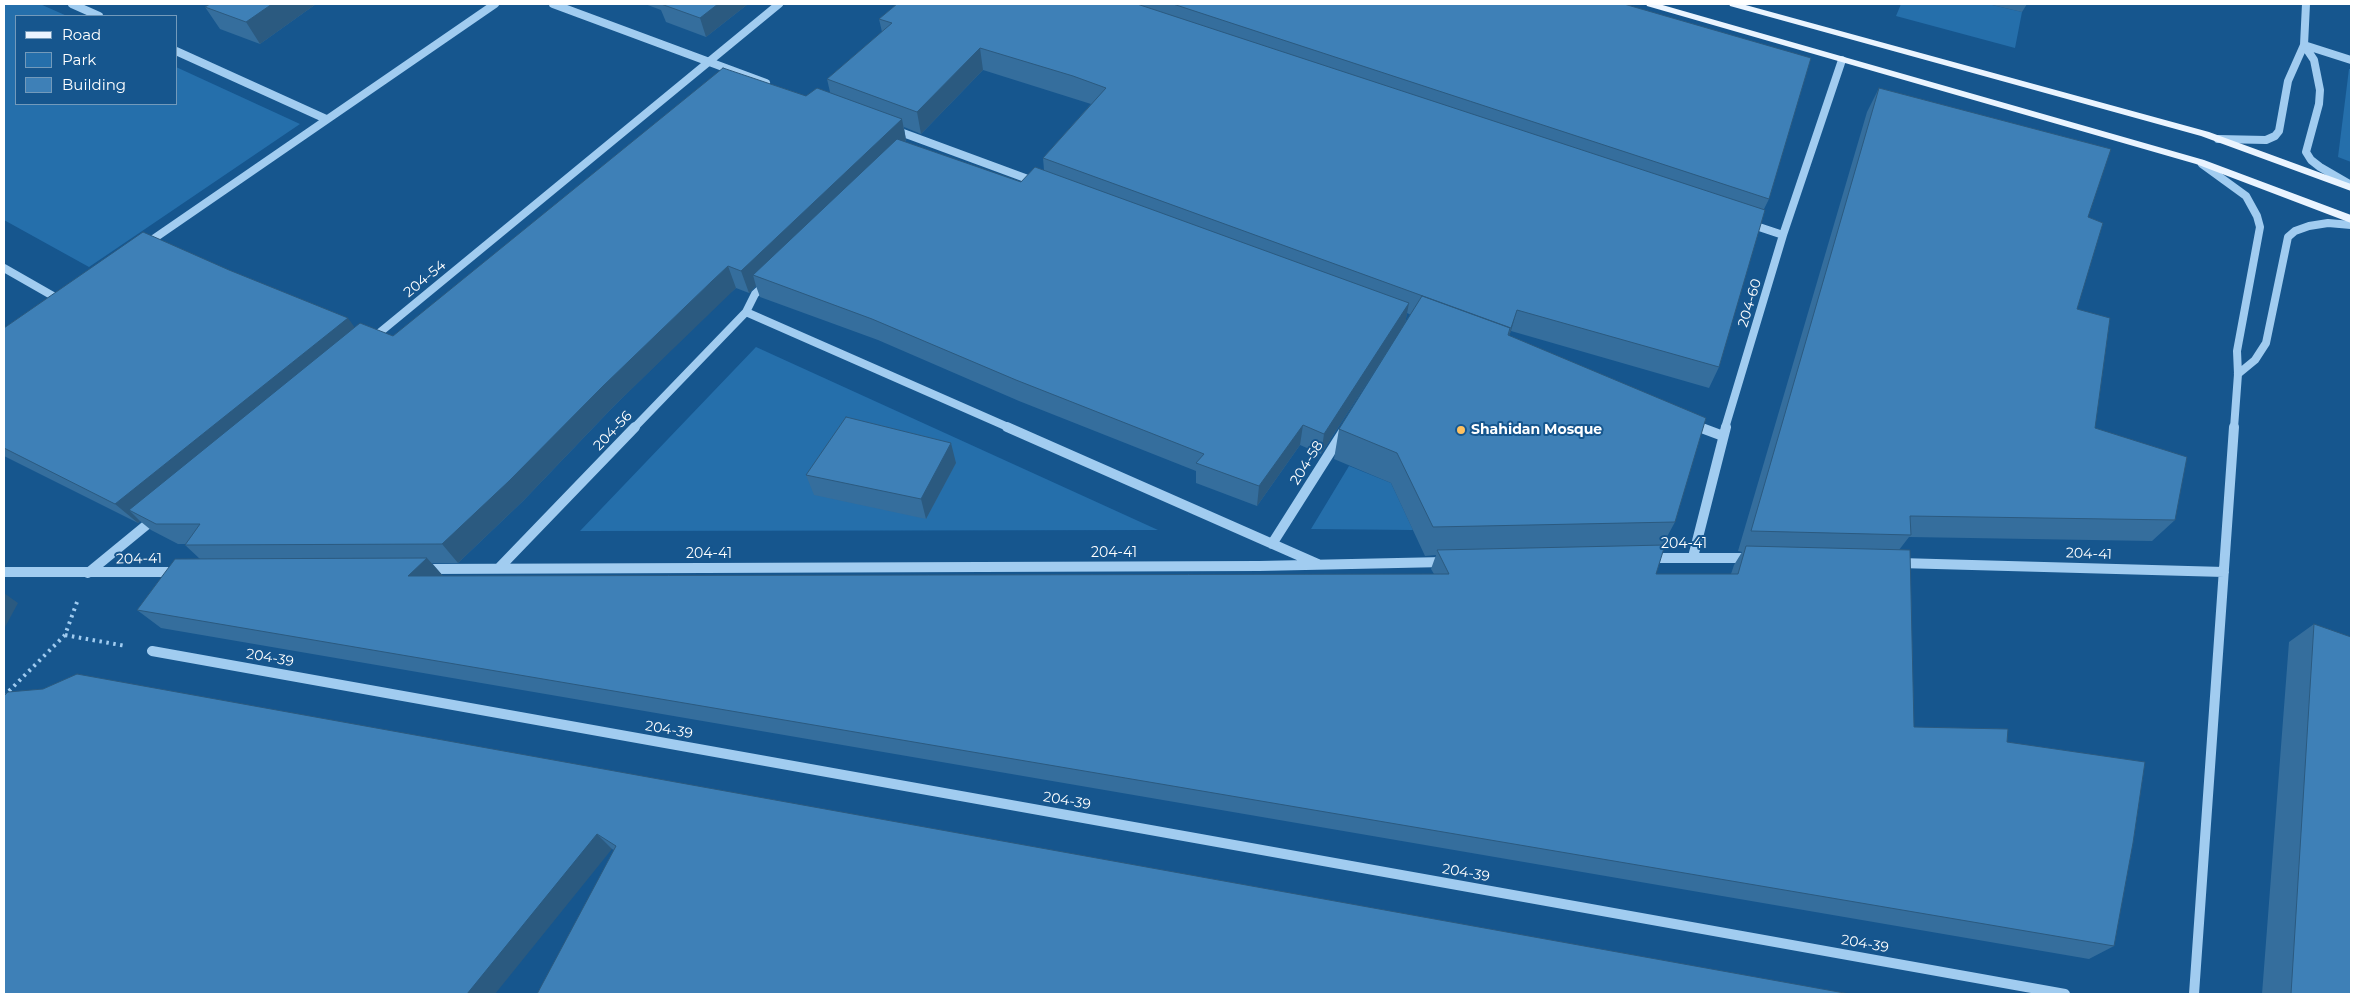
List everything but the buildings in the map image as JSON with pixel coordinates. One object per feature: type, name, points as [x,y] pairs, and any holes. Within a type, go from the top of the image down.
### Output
[{"type":"main road","points":[[1650,4],[2200,162],[2351,219]]},
{"type":"main road","points":[[1733,4],[2218,139],[2351,186]]},
{"type":"street","points":[[72,4],[97,15]]},
{"type":"street","points":[[142,246],[495,4]]},
{"type":"street","points":[[553,4],[772,85]]},
{"type":"street","name":"204-54","points":[[364,346],[779,4]]},
{"type":"street","points":[[2218,139],[2253,140],[2275,136],[2280,129],[2292,68],[2304,45],[2306,4]]},
{"type":"street","points":[[2304,45],[2351,60]]},
{"type":"street","points":[[2304,45],[2314,60],[2320,90],[2319,104],[2306,152],[2311,160],[2320,167],[2351,186]]},
{"type":"street","points":[[178,52],[326,119]]},
{"type":"street","name":"204-60","points":[[1693,557],[1723,436],[1783,235],[1842,60]]},
{"type":"street","points":[[890,128],[1048,186]]},
{"type":"street","points":[[910,145],[917,138]]},
{"type":"street","points":[[2194,994],[2238,374],[2238,351],[2240,330],[2260,227],[2257,216],[2246,196],[2200,162]]},
{"type":"street","points":[[1745,222],[1783,235]]},
{"type":"street","points":[[2238,374],[2255,360],[2266,344],[2288,236],[2295,231],[2309,226],[2328,223],[2351,225]]},
{"type":"street","points":[[4,268],[62,302]]},
{"type":"street","name":"204-56","points":[[499,568],[746,312],[755,294],[776,274]]},
{"type":"street","points":[[55,307],[70,296]]},
{"type":"street","points":[[746,312],[1320,565]]},
{"type":"street","points":[[1686,423],[1723,436]]},
{"type":"street","name":"204-58","points":[[1272,544],[1346,428]]},
{"type":"street","points":[[88,573],[164,510]]},
{"type":"street","name":"204-41","points":[[1644,558],[1762,559]]},
{"type":"street","name":"204-41","points":[[411,569],[1320,565],[1458,562]]},
{"type":"street","name":"204-41","points":[[1891,562],[2224,572]]},
{"type":"street","name":"204-41","points":[[4,572],[186,572]]},
{"type":"street","name":"204-39","points":[[152,651],[2065,994]]},
{"type":"path","points":[[4,696],[65,635],[88,573]]},
{"type":"path","points":[[65,635],[152,651]]},
{"type":"green space","points":[[4,4],[40,4],[65,15],[15,15],[15,105],[178,105],[178,68],[300,124],[89,267],[4,220]]},
{"type":"green space","points":[[1901,4],[1988,4],[2022,12],[2015,48],[1896,16]]},
{"type":"green space","points":[[2349,69],[2351,69],[2351,162],[2338,157]]},
{"type":"green space","points":[[756,347],[1158,530],[580,531]]},
{"type":"green space","points":[[1349,466],[1391,483],[1413,530],[1311,529]]},
{"type":"place","name":"Shahidan Mosque","points":[[1461,430]]}]
